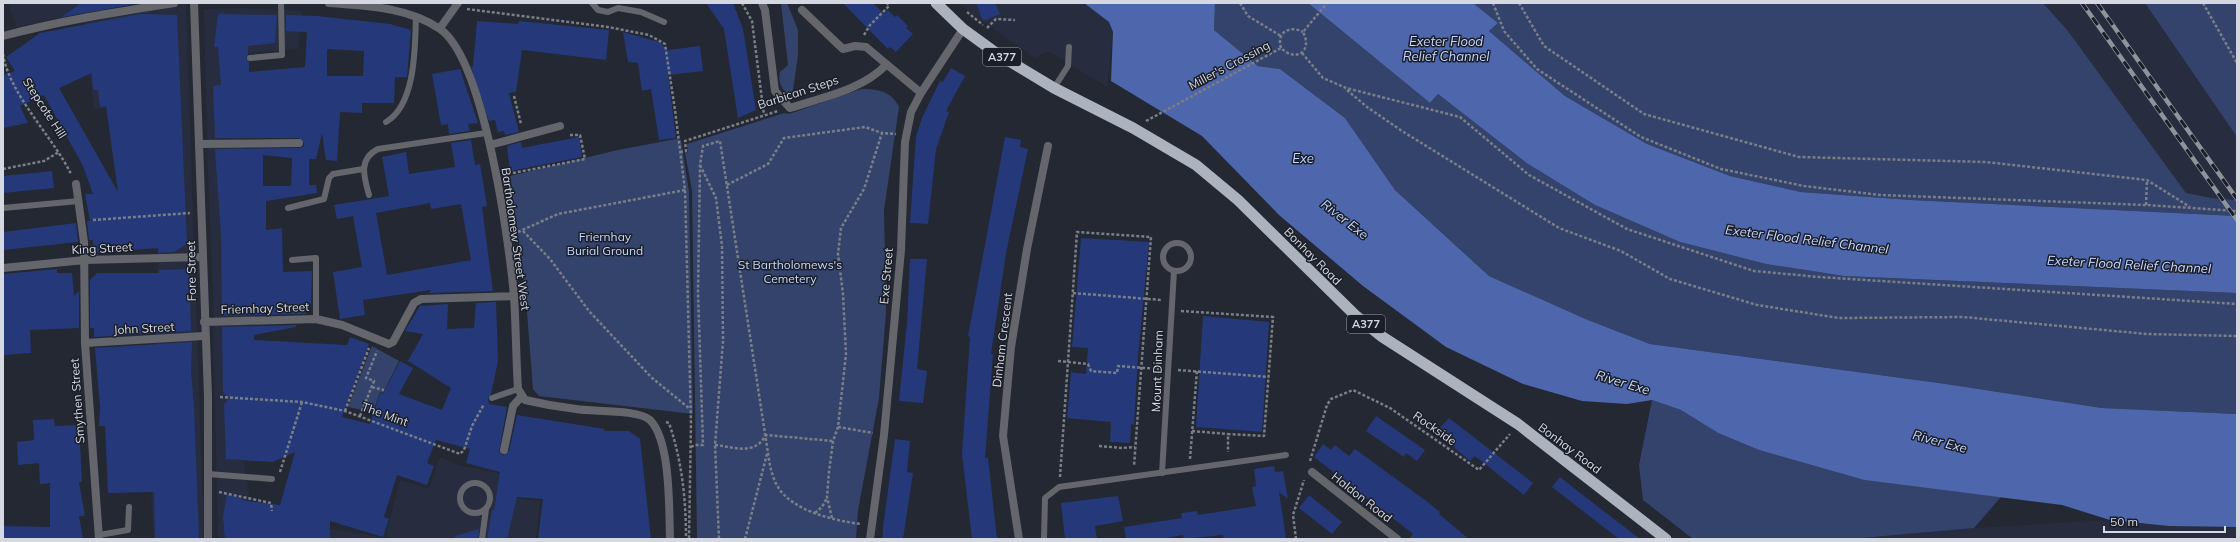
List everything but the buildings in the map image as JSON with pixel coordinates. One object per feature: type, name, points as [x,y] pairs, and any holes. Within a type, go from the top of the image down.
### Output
[{"type":"highway","name":"Bonhay Road","points":[[936,3],[963,29],[996,53],[1054,88],[1133,128],[1196,165],[1243,205],[1355,315],[1381,336],[1518,424],[1666,539]]},
{"type":"street","points":[[3,36],[36,27],[100,14],[174,3]]},
{"type":"street","name":"Fore Street","points":[[194,3],[202,212],[204,336],[208,396],[208,539]]},
{"type":"street","name":"Bartholomew Street West","points":[[330,3],[366,6],[416,16],[440,28],[452,40],[465,62],[490,145],[506,236],[514,296],[519,393]]},
{"type":"street","points":[[440,28],[458,3]]},
{"type":"street","points":[[762,3],[765,10],[775,91],[790,108]]},
{"type":"street","points":[[802,10],[843,49],[855,46],[866,47],[921,93]]},
{"type":"street","name":"Exe Street","points":[[870,539],[884,436],[901,250],[907,135],[911,112],[921,93],[963,29]]},
{"type":"street","name":"Barbican Steps","points":[[790,108],[863,83],[878,74],[886,65]]},
{"type":"street","points":[[490,145],[560,126]]},
{"type":"street","points":[[199,144],[299,143]]},
{"type":"street","name":"Dinham Crescent","points":[[1019,539],[1003,436],[1011,347],[1048,146]]},
{"type":"street","points":[[76,184],[85,260]]},
{"type":"street","name":"King Street","points":[[3,268],[85,260],[202,257]]},
{"type":"street","name":"Smythen Street","points":[[85,260],[85,343],[99,537]]},
{"type":"street","points":[[377,339],[389,344],[393,342],[414,303],[421,299],[514,296]]},
{"type":"street","name":"Friernhay Street","points":[[204,322],[316,319],[342,325],[377,339]]},
{"type":"street","name":"John Street","points":[[85,343],[204,336]]},
{"type":"street","points":[[504,450],[512,406],[519,393],[525,400],[576,409],[639,414],[650,420],[660,439],[666,460],[670,539]]},
{"type":"street","name":"Haldon Road","points":[[1312,472],[1397,539]]},
{"type":"lane","points":[[250,58],[282,55],[281,3]]},
{"type":"lane","points":[[592,3],[598,10],[608,12],[618,8],[641,12],[664,22]]},
{"type":"lane","points":[[386,122],[394,117],[399,110],[409,84],[414,64],[416,16]]},
{"type":"lane","points":[[1054,88],[1068,66],[1070,47]]},
{"type":"lane","points":[[368,195],[363,169],[368,156],[378,149],[486,132]]},
{"type":"lane","points":[[288,208],[324,199],[329,178],[333,174],[363,169]]},
{"type":"lane","points":[[3,208],[79,201]]},
{"type":"lane","points":[[1182,244],[1189,250],[1191,259],[1187,267],[1174,271],[1164,262],[1164,253],[1169,246],[1182,244]]},
{"type":"lane","points":[[292,260],[316,258],[316,319]]},
{"type":"lane","name":"Mount Dinham","points":[[1162,473],[1174,271]]},
{"type":"lane","points":[[492,398],[519,393]]},
{"type":"lane","points":[[1044,539],[1045,498],[1059,487],[1286,455]]},
{"type":"lane","points":[[208,474],[272,479]]},
{"type":"lane","points":[[482,539],[486,508],[490,494],[485,486],[476,482],[462,488],[459,498],[460,503],[467,512],[477,514],[486,508]]},
{"type":"lane","points":[[99,537],[128,530],[129,507]]},
{"type":"path","points":[[742,3],[752,21],[764,115]]},
{"type":"path","points":[[855,46],[870,25],[889,6],[887,3]]},
{"type":"path","points":[[1240,3],[1248,16],[1281,36]]},
{"type":"path","points":[[1303,32],[1327,3]]},
{"type":"path","points":[[1493,3],[1504,31],[1538,69],[1641,137],[1721,169],[1804,186],[1880,195],[2146,204],[2237,211]]},
{"type":"path","points":[[1519,3],[1544,46],[1644,114],[1799,156],[1986,162],[2147,180],[2190,207]]},
{"type":"path","points":[[2203,3],[2237,62]]},
{"type":"path","points":[[481,13],[608,27],[649,35],[661,40],[666,48],[685,190],[691,448],[689,539]]},
{"type":"path","points":[[987,28],[996,19],[1015,20]]},
{"type":"path","points":[[1281,48],[1279,42],[1281,36],[1287,29],[1296,28],[1303,32],[1307,39],[1306,47],[1302,53],[1323,78],[1346,88],[1460,117],[1529,175],[1627,230],[1754,271],[1819,277],[2237,304]]},
{"type":"path","name":"Miller's Crossing","points":[[1153,116],[1281,48],[1286,54],[1294,56],[1302,53]]},
{"type":"path","name":"Stepcote Hill","points":[[3,54],[14,85],[59,152],[71,173]]},
{"type":"path","points":[[1346,88],[1367,107],[1402,131],[1559,228],[1621,251],[1670,279],[1757,305],[1839,318],[1963,317],[2147,334],[2237,336]]},
{"type":"path","points":[[514,96],[524,137]]},
{"type":"path","name":"Barbican Steps","points":[[680,152],[686,151],[685,141],[790,108]]},
{"type":"path","points":[[1143,122],[1150,126]]},
{"type":"path","points":[[507,171],[508,174],[585,159],[580,135],[567,135],[560,126]]},
{"type":"path","points":[[727,185],[768,164],[784,138],[865,127],[882,133],[907,135]]},
{"type":"path","points":[[832,518],[827,497],[833,441],[838,426],[846,354],[843,294],[838,254],[841,228],[864,189],[882,133]]},
{"type":"path","points":[[691,448],[695,445],[703,445],[698,292],[700,165],[703,146],[720,141],[770,466],[778,487],[787,497],[815,513],[832,518],[871,525]]},
{"type":"path","points":[[3,169],[44,161],[59,152]]},
{"type":"path","points":[[700,165],[716,198],[722,246],[723,340],[715,445],[719,539]]},
{"type":"path","points":[[2146,204],[2147,180]]},
{"type":"path","points":[[685,190],[558,214],[523,231],[550,259],[594,316],[651,377],[690,409]]},
{"type":"path","points":[[81,220],[202,212]]},
{"type":"path","points":[[1059,487],[1077,232],[1151,237],[1134,476]]},
{"type":"path","points":[[1073,293],[1172,301]]},
{"type":"path","points":[[1171,311],[1273,317],[1264,436],[1192,432]]},
{"type":"path","points":[[360,416],[374,381],[366,378],[377,339]]},
{"type":"path","points":[[345,411],[377,339]]},
{"type":"path","points":[[1189,468],[1197,370]]},
{"type":"path","points":[[372,387],[384,390]]},
{"type":"path","name":"Rockside","points":[[1327,405],[1331,399],[1343,392],[1353,390],[1390,408],[1479,470],[1518,424]]},
{"type":"path","name":"The Mint","points":[[208,396],[302,402],[345,411],[460,454],[464,450],[484,403],[492,398]]},
{"type":"path","points":[[272,479],[281,471],[302,402]]},
{"type":"path","points":[[838,426],[884,436]]},
{"type":"path","points":[[1228,434],[1228,463]]},
{"type":"path","points":[[715,445],[749,449],[761,444],[766,435]]},
{"type":"path","points":[[766,435],[833,441]]},
{"type":"path","points":[[1099,446],[1122,448],[1135,447]]},
{"type":"path","points":[[745,539],[768,452]]},
{"type":"path","points":[[209,492],[227,492],[271,502],[272,512]]},
{"type":"path","points":[[815,513],[822,507],[827,497]]},
{"type":"shaded area","points":[[14,3],[186,3],[204,539],[154,539],[151,493],[158,246],[146,104],[94,109],[83,13],[17,27],[8,5]]},
{"type":"shaded area","points":[[959,3],[1084,3],[1109,22],[1113,32],[1107,87],[1048,51],[1035,58]]},
{"type":"shaded area","points":[[2043,3],[2145,3],[2237,137],[2237,200],[2211,198],[2186,193],[2068,31]]},
{"type":"shaded area","points":[[243,8],[302,11],[298,49],[240,54],[247,317],[214,317],[207,152],[204,9]]},
{"type":"shaded area","points":[[246,322],[249,360],[244,463],[255,529],[336,529],[385,538],[400,480],[429,489],[440,457],[458,465],[517,477],[513,498],[540,501],[536,539],[218,539],[213,324]]},
{"type":"shaded area","points":[[2110,520],[2169,526],[2237,527],[2237,539],[1851,539],[1974,528]]},
{"type":"green space","points":[[781,3],[787,3],[798,30],[798,55],[792,97],[783,89],[780,83],[780,72],[788,65]]},
{"type":"green space","points":[[1215,3],[1308,3],[1430,103],[1438,94],[1528,164],[1595,205],[1680,242],[1766,264],[1844,276],[2237,293],[2237,414],[2102,408],[1946,384],[1650,344],[1588,320],[1489,276],[1395,190],[1345,118],[1280,69],[1258,66],[1214,30]]},
{"type":"green space","points":[[1473,3],[2043,3],[2068,31],[2186,193],[2211,198],[2237,200],[2237,216],[1911,200],[1801,192],[1730,176],[1647,144],[1565,96],[1489,31],[1498,23]]},
{"type":"green space","points":[[2145,3],[2237,3],[2237,137]]},
{"type":"green space","name":"St Bartholomews's Cemetery","points":[[861,89],[878,90],[888,94],[899,107],[884,210],[886,313],[879,398],[858,510],[856,539],[697,539],[692,190],[685,153],[688,152],[687,144],[784,113],[789,114]]},
{"type":"green space","name":"Friernhay Burial Ground","points":[[676,139],[681,140],[689,192],[693,414],[539,396],[533,389],[526,299],[510,176],[618,150]]},
{"type":"green space","points":[[372,346],[399,361],[383,393],[380,392],[373,412],[348,407]]},
{"type":"green space","points":[[1652,400],[1681,410],[1718,433],[1759,450],[1864,480],[2001,497],[1974,528],[1851,539],[1693,539],[1643,500],[1639,465]]},
{"type":"water","name":"Exe","points":[[1084,3],[1215,3],[1214,30],[1258,66],[1280,69],[1345,118],[1395,190],[1489,276],[1588,320],[1650,344],[1946,384],[2102,408],[2237,414],[2237,527],[2169,526],[2110,520],[2062,505],[1864,480],[1759,450],[1718,433],[1681,410],[1652,400],[1627,404],[1582,401],[1523,384],[1446,347],[1363,286],[1279,215],[1202,136],[1111,81],[1113,32],[1109,22]]},
{"type":"water","name":"Exeter Flood Relief Channel","points":[[1308,3],[1473,3],[1498,23],[1489,31],[1565,96],[1647,144],[1730,176],[1801,192],[1911,200],[2237,216],[2237,293],[1844,276],[1766,264],[1680,242],[1595,205],[1528,164],[1438,94],[1430,103]]},
{"type":"railway","points":[[2082,3],[2237,220]]},
{"type":"railway","points":[[2097,3],[2237,199]]},
{"type":"water label","name":"River Exe","points":[[1345,219]]},
{"type":"water label","name":"River Exe","points":[[1623,382]]},
{"type":"water label","name":"River Exe","points":[[1940,441]]}]
